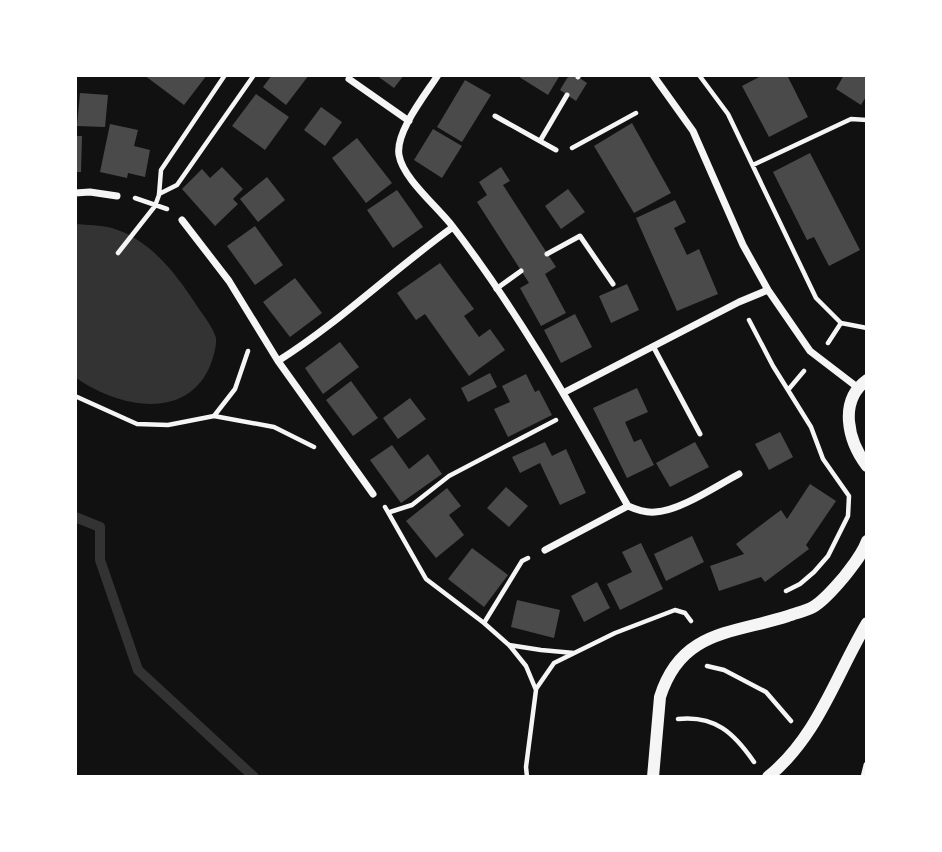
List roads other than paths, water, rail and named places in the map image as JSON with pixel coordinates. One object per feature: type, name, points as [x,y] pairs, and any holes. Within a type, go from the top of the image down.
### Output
[{"type":"street","points":[[438,75],[408,121],[401,137],[398,154],[405,171],[453,227],[496,289],[574,411],[628,506],[642,512],[658,512],[739,474]]},
{"type":"street","points":[[653,75],[693,131],[743,245],[768,290],[810,351],[862,384],[849,400],[848,422],[858,452],[867,466]]},
{"type":"street","points":[[349,79],[408,121]]},
{"type":"street","points":[[75,193],[117,196]]},
{"type":"street","points":[[182,220],[229,281],[278,361],[373,494]]},
{"type":"street","points":[[278,361],[303,345],[453,227]]},
{"type":"street","points":[[563,393],[653,345],[768,290]]},
{"type":"street","points":[[545,550],[628,506]]},
{"type":"street","points":[[653,777],[657,722],[664,686],[680,659],[693,648],[719,634],[777,620],[813,607],[838,584],[862,554],[867,541]]},
{"type":"street","points":[[768,777],[786,762],[807,736],[867,623]]},
{"type":"street","points":[[864,777],[867,765]]},
{"type":"lane","points":[[540,141],[567,94]]},
{"type":"lane","points":[[495,116],[556,150]]},
{"type":"lane","points":[[547,254],[579,236],[613,284]]},
{"type":"lane","points":[[496,289],[522,271]]},
{"type":"lane","points":[[653,345],[700,434]]},
{"type":"waterway","points":[[75,517],[100,527],[100,560],[138,670],[254,777]]}]
